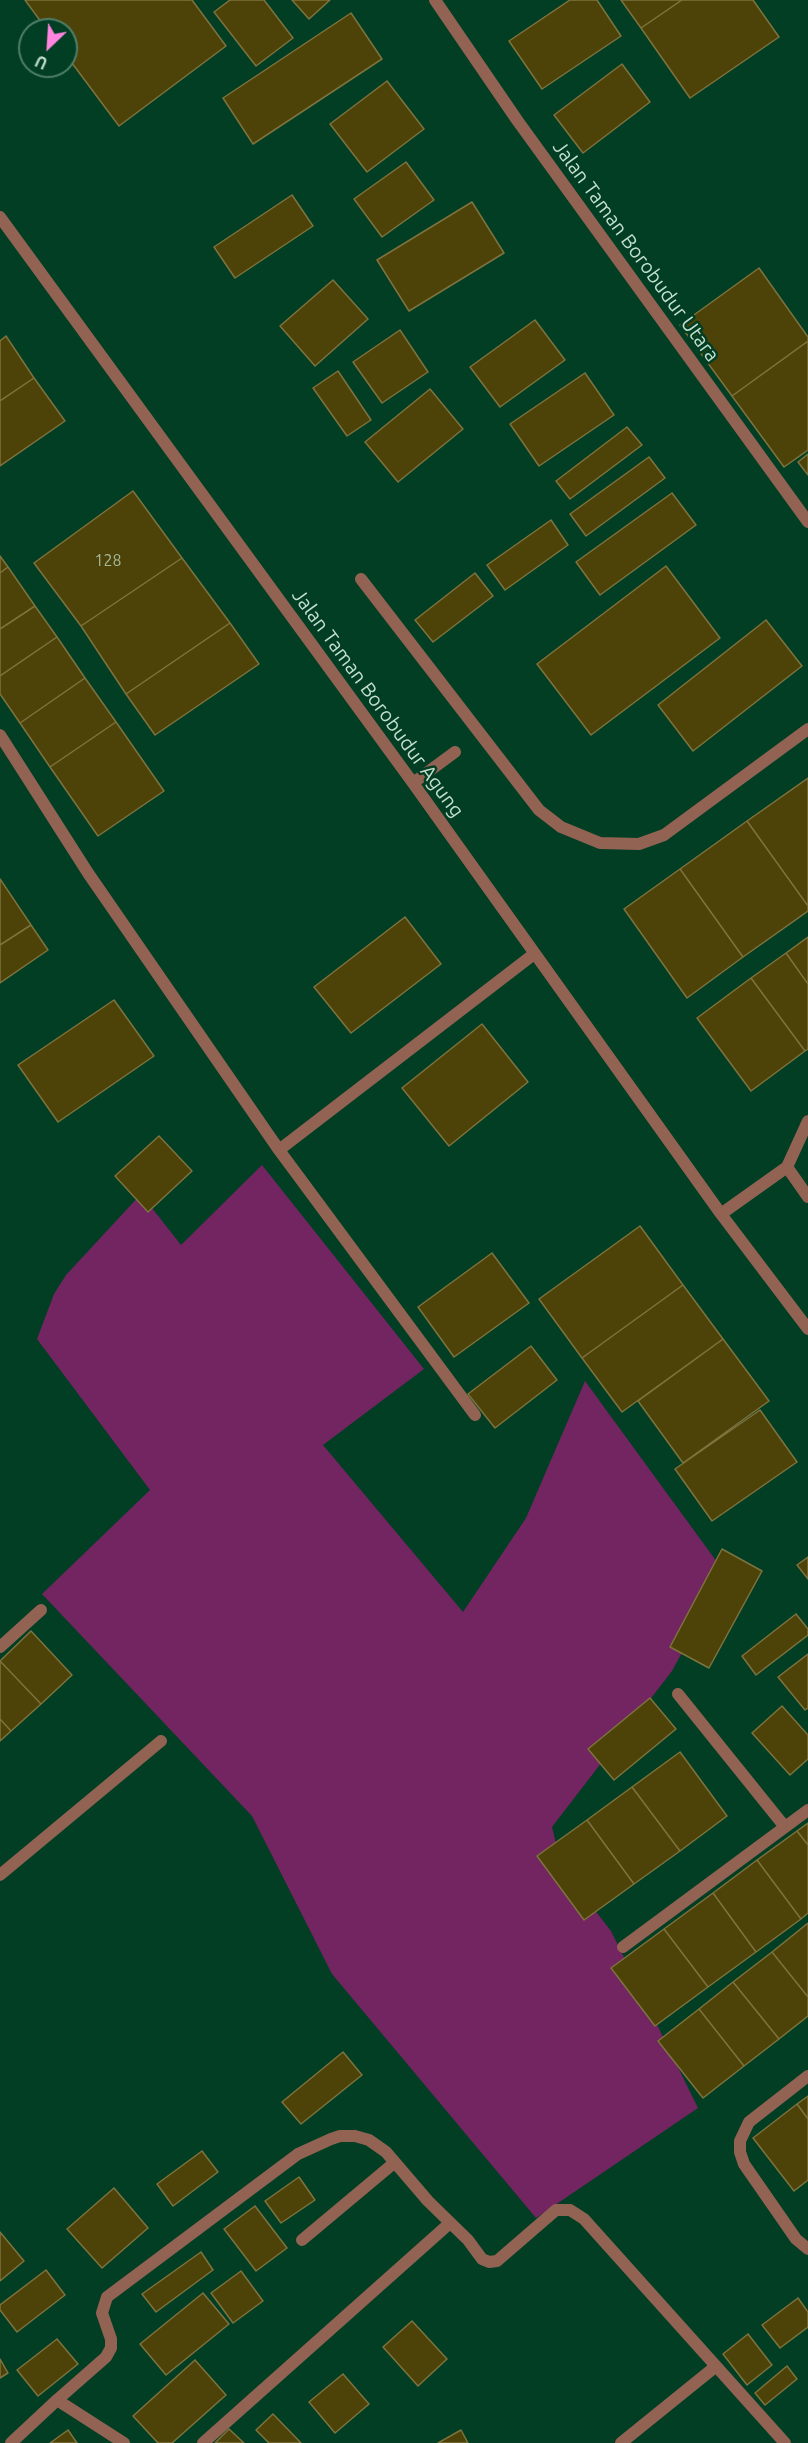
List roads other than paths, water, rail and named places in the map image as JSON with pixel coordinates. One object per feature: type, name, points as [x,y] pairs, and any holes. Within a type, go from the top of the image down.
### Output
[{"type":"street","name":"Jalan Taman Borobudur Utara","points":[[435,0],[517,120],[808,522]]},
{"type":"street","name":"Jalan Taman Borobudur Agung","points":[[0,218],[413,783],[721,1214],[808,1329]]},
{"type":"street","points":[[361,579],[539,810],[561,827],[600,843],[639,844],[664,835],[808,729]]},
{"type":"street","points":[[0,735],[88,873],[279,1150],[475,1415]]},
{"type":"street","points":[[413,783],[455,752]]},
{"type":"street","points":[[279,1150],[534,954]]},
{"type":"street","points":[[721,1214],[787,1167],[808,1121]]},
{"type":"street","points":[[787,1167],[808,1197]]},
{"type":"street","points":[[0,1647],[40,1610]]},
{"type":"street","points":[[678,1694],[785,1827]]},
{"type":"street","points":[[0,1875],[161,1741]]},
{"type":"street","points":[[623,1947],[808,1810]]},
{"type":"street","points":[[808,2076],[749,2122],[740,2141],[740,2152],[744,2164],[796,2239],[808,2249]]},
{"type":"street","points":[[11,2443],[106,2356],[111,2348],[111,2339],[102,2313],[107,2297],[298,2154],[340,2136],[355,2136],[369,2140],[378,2146],[482,2259],[489,2262],[497,2261],[556,2210],[570,2210],[584,2220],[604,2241],[785,2443]]},
{"type":"street","points":[[302,2240],[394,2163]]},
{"type":"street","points":[[203,2443],[450,2223]]},
{"type":"street","points":[[621,2443],[715,2367]]},
{"type":"street","points":[[57,2400],[124,2443]]}]
